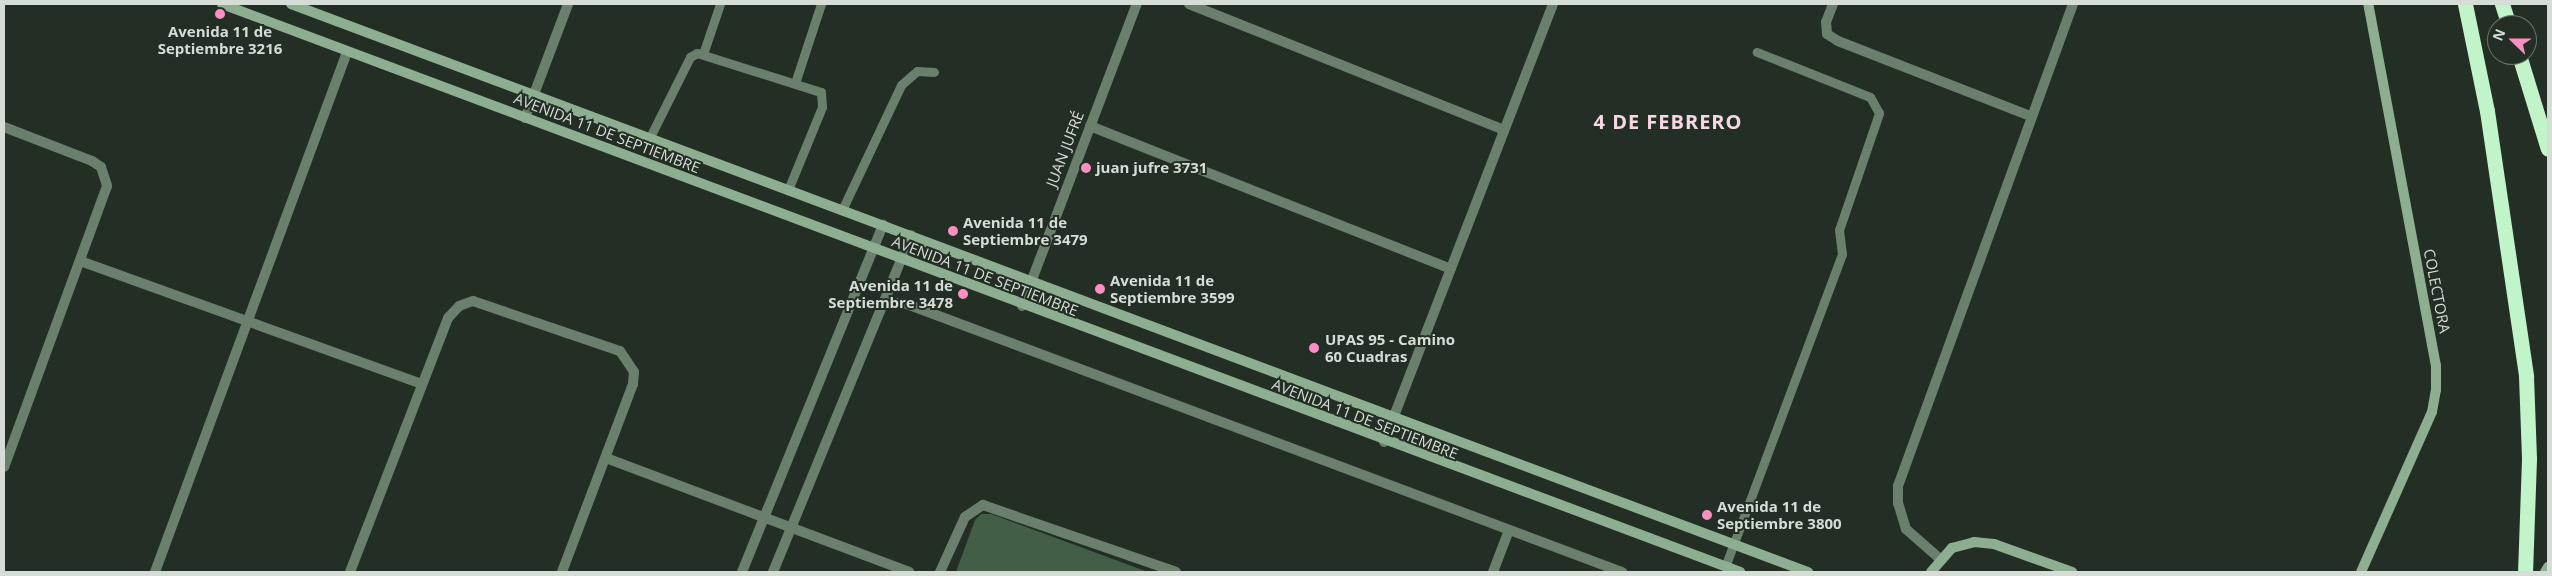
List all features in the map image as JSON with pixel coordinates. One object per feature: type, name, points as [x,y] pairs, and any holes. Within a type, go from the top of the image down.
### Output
[{"type":"highway","points":[[2465,4],[2487,111],[2526,376],[2529,459],[2525,572]]},
{"type":"highway","points":[[2521,65],[2548,149]]},
{"type":"main road","name":"AVENIDA 11 DE SEPTIEMBRE","points":[[222,4],[1384,442],[1740,572]]},
{"type":"main road","name":"AVENIDA 11 DE SEPTIEMBRE","points":[[291,4],[532,96],[911,235],[1808,572]]},
{"type":"main road","name":"COLECTORA","points":[[2361,572],[2432,412],[2436,390],[2436,366],[2368,4]]},
{"type":"main road","points":[[1931,572],[1939,558],[1952,548],[1974,542],[1994,544],[2072,572]]},
{"type":"main road","points":[[2545,572],[2548,567]]},
{"type":"street","points":[[525,118],[568,4]]},
{"type":"street","name":"JUAN JUFRÉ","points":[[1022,306],[1137,4]]},
{"type":"street","points":[[1188,4],[1504,130]]},
{"type":"street","points":[[1384,442],[1392,417],[1553,4]]},
{"type":"street","points":[[1833,4],[1826,22],[1828,34],[1838,41],[2030,116]]},
{"type":"street","points":[[1939,558],[1906,528],[1898,503],[1898,486],[1983,262],[1989,229],[2073,4]]},
{"type":"street","points":[[155,572],[347,52]]},
{"type":"street","points":[[1090,126],[1451,269]]},
{"type":"street","points":[[4,127],[92,161],[104,172],[107,186],[83,262],[4,467]]},
{"type":"street","points":[[742,572],[883,225]]},
{"type":"street","points":[[774,572],[886,302],[911,235]]},
{"type":"street","points":[[83,262],[421,384]]},
{"type":"street","points":[[350,572],[448,318],[459,306],[473,301],[620,351],[634,372],[633,384],[562,572]]},
{"type":"street","points":[[886,302],[914,307],[1622,572]]},
{"type":"street","points":[[606,458],[908,572]]},
{"type":"street","points":[[940,572],[965,517],[983,505],[1176,572]]},
{"type":"street","points":[[1493,572],[1509,530]]},
{"type":"lane","points":[[704,51],[720,4]]},
{"type":"lane","points":[[795,83],[821,4]]},
{"type":"lane","points":[[649,139],[690,57],[704,51],[822,92],[825,99],[788,190]]},
{"type":"lane","points":[[1725,567],[1842,254],[1839,230],[1879,113],[1870,97],[1757,52]]},
{"type":"lane","points":[[842,210],[901,85],[917,71],[934,72]]},
{"type":"green space","points":[[981,514],[991,514],[1148,572],[956,572],[975,520]]},
{"type":"place","name":"Avenida 11 de Septiembre 3216","points":[[220,14]]},
{"type":"place","name":"juan jufre 3731","points":[[1086,168]]},
{"type":"place","name":"Avenida 11 de Septiembre 3479","points":[[953,231]]},
{"type":"place","name":"Avenida 11 de Septiembre 3599","points":[[1100,289]]},
{"type":"place","name":"Avenida 11 de Septiembre 3478","points":[[963,294]]},
{"type":"place","name":"UPAS 95 - Camino 60 Cuadras","points":[[1314,348]]},
{"type":"place","name":"Avenida 11 de Septiembre 3800","points":[[1707,515]]},
{"type":"district","name":"4 DE FEBRERO","points":[[1668,121]]}]
